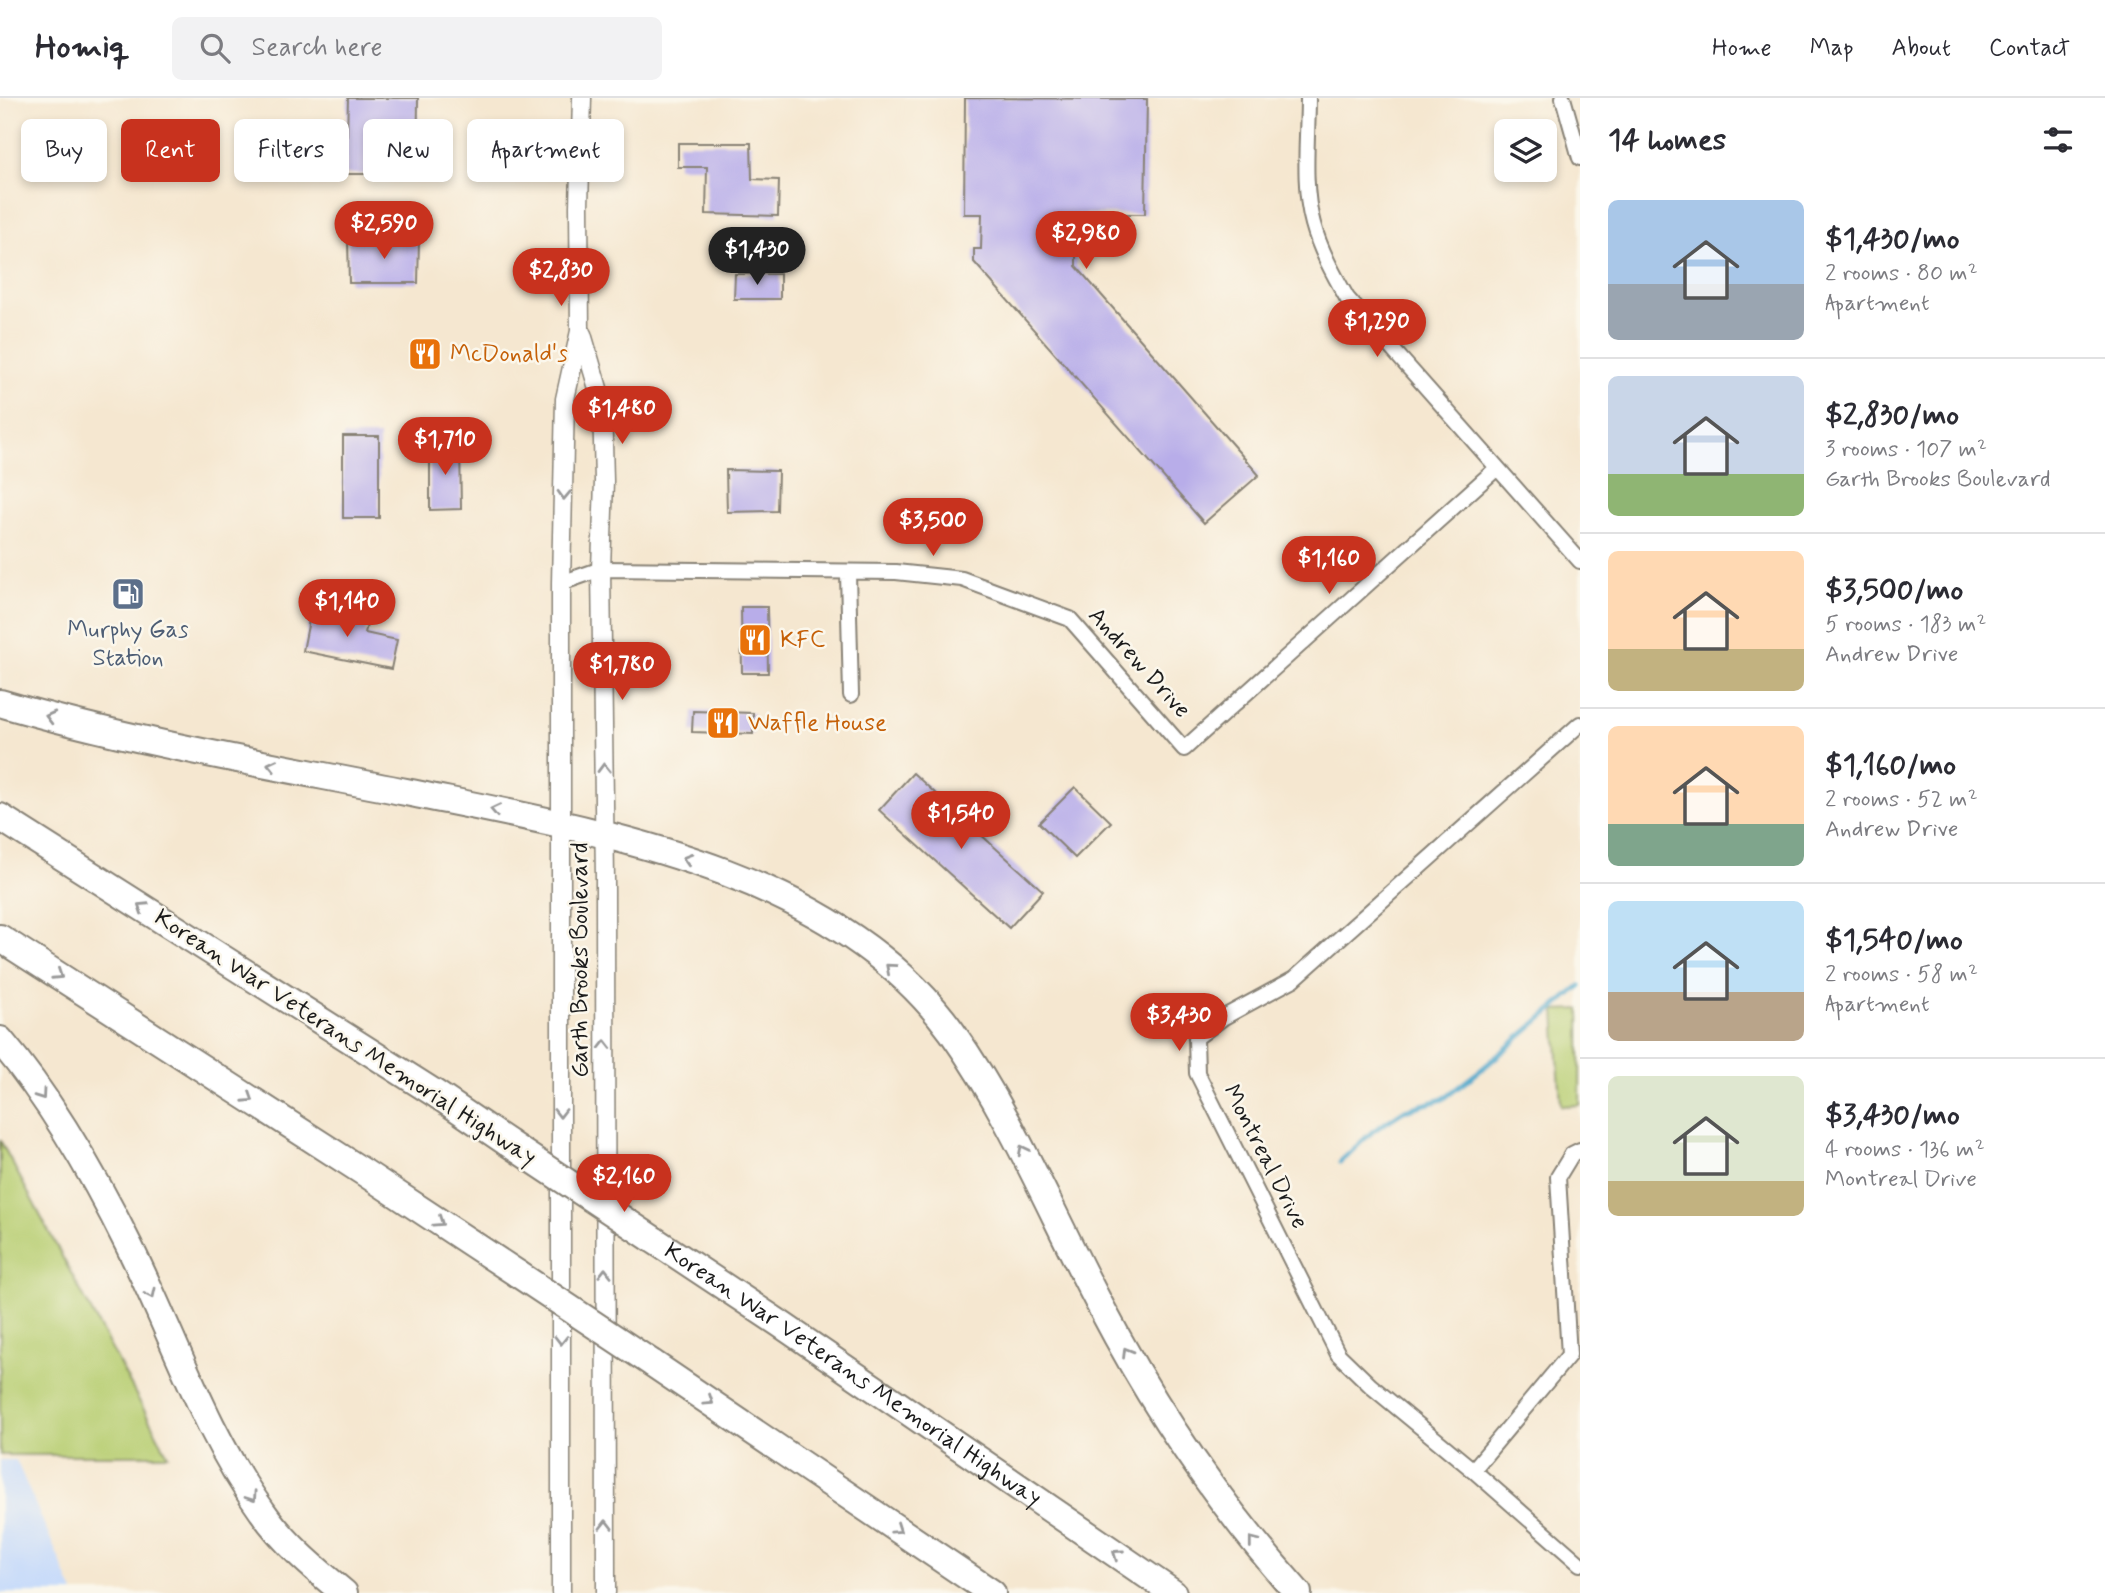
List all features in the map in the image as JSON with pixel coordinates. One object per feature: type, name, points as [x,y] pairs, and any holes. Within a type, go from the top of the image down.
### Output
[{"type":"highway","points":[[0,703],[135,737],[562,824],[751,881],[799,905],[862,943],[911,986],[949,1028],[985,1081],[1020,1143],[1102,1309],[1164,1414],[1216,1494],[1298,1593]]},
{"type":"highway","name":"Korean War Veterans Memorial Highway","points":[[0,817],[413,1080],[905,1409],[1173,1593]]},
{"type":"highway","points":[[0,938],[365,1173],[992,1593]]},
{"type":"highway","points":[[0,1041],[85,1164],[129,1245],[237,1474],[263,1513],[284,1538],[310,1565],[344,1593]]},
{"type":"street","name":"Garth Brooks Boulevard","points":[[561,1593],[561,583],[565,400],[580,331],[582,98]]},
{"type":"street","points":[[1308,98],[1307,183],[1312,223],[1347,298],[1580,561]]},
{"type":"street","points":[[1563,98],[1580,158]]},
{"type":"street","name":"Garth Brooks Boulevard","points":[[580,331],[602,402],[604,481],[601,569],[606,1593]]},
{"type":"street","name":"Andrew Drive","points":[[561,583],[601,569],[896,572],[962,579],[1070,619],[1184,749],[1497,468]]},
{"type":"street","points":[[848,573],[851,695]]},
{"type":"street","name":"Montreal Drive","points":[[1474,1470],[1371,1386],[1338,1354],[1197,1073],[1196,1038],[1224,1017],[1294,979],[1580,724]]},
{"type":"street","points":[[1580,1150],[1572,1154],[1558,1177],[1575,1355],[1474,1470],[1580,1564]]},
{"type":"shaded area","points":[[0,1460],[16,1460],[74,1593],[0,1593]]},
{"type":"green space","points":[[1580,1009],[1580,1105],[1561,1106],[1555,1010]]},
{"type":"green space","points":[[0,1140],[168,1455],[0,1455]]},
{"type":"building","points":[[348,98],[418,98],[418,119],[363,119],[363,174],[349,174]]},
{"type":"building","points":[[965,98],[1147,99],[1145,214],[1076,214],[1076,266],[1259,475],[1204,523],[974,262],[974,249],[981,249],[982,214],[964,214]]},
{"type":"building","points":[[678,143],[751,143],[752,179],[779,180],[778,216],[706,214],[707,167],[678,167]]},
{"type":"building","points":[[348,240],[419,240],[418,283],[349,283]]},
{"type":"building","points":[[735,274],[780,274],[780,299],[734,299]]},
{"type":"building","points":[[343,436],[379,436],[379,518],[343,518]]},
{"type":"building","points":[[430,445],[460,445],[461,509],[430,510]]},
{"type":"building","points":[[726,470],[778,471],[777,511],[727,512]]},
{"type":"building","points":[[323,607],[369,616],[365,633],[397,640],[391,669],[303,651],[311,610],[322,612]]},
{"type":"building","name":"KFC","points":[[741,607],[767,607],[768,673],[742,673]]},
{"type":"building","name":"Waffle House","points":[[693,711],[753,713],[753,734],[692,732]]},
{"type":"building","points":[[913,773],[1043,891],[1009,928],[879,810]]},
{"type":"building","points":[[1075,787],[1111,822],[1075,858],[1039,823]]},
{"type":"waterway","points":[[1340,1162],[1373,1131],[1405,1110],[1443,1099],[1580,986]]},
{"type":"place","name":"McDonald's","points":[[425,354]]},
{"type":"place","name":"Murphy Gas Station","points":[[128,594]]},
{"type":"place","name":"KFC","points":[[755,640]]},
{"type":"place","name":"Waffle House","points":[[723,723]]}]
